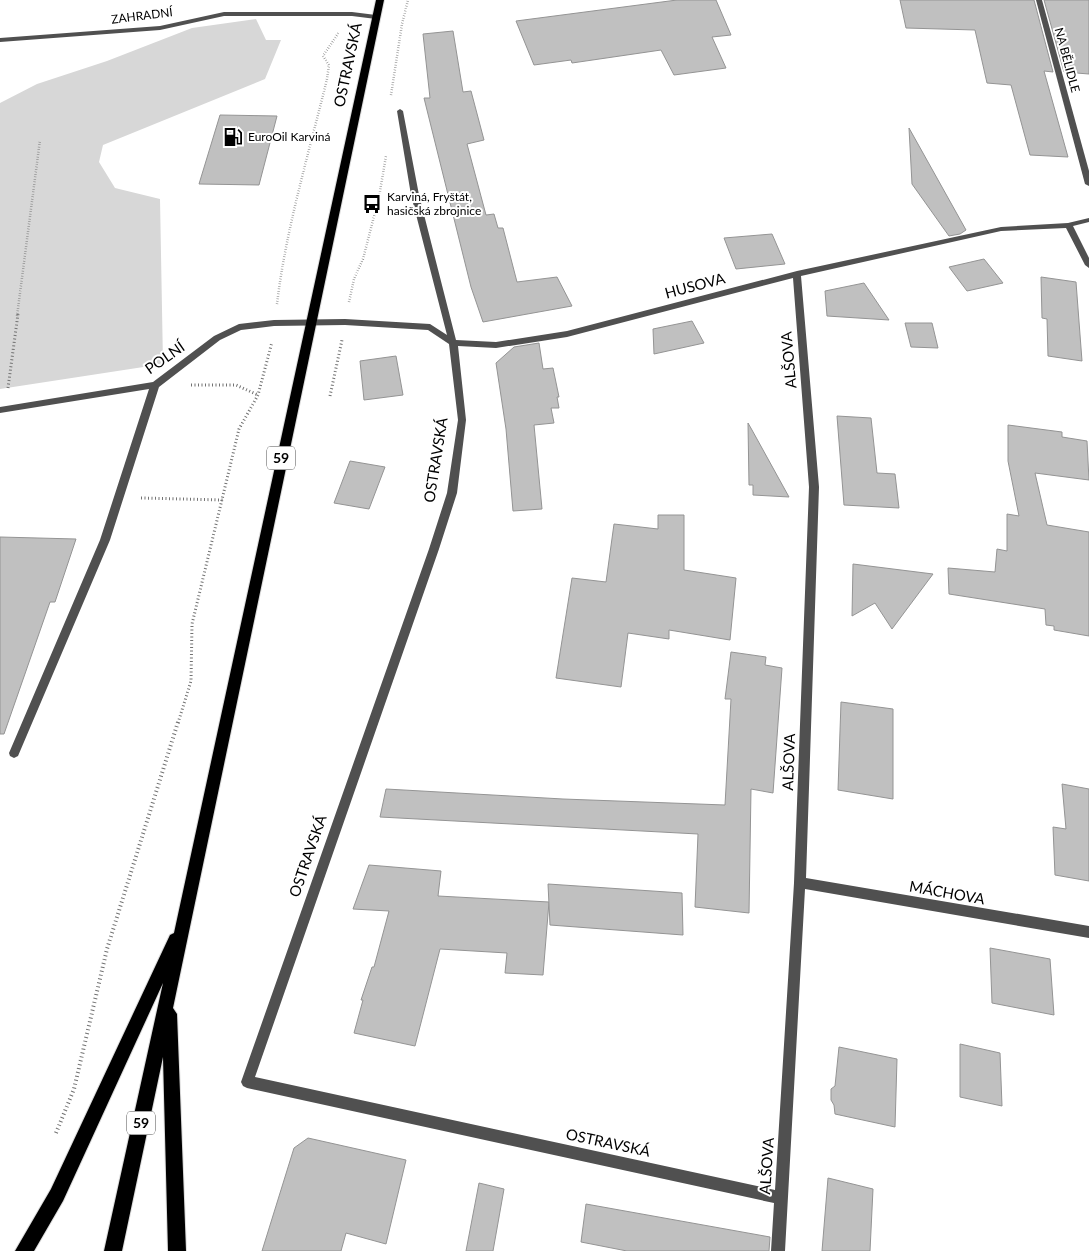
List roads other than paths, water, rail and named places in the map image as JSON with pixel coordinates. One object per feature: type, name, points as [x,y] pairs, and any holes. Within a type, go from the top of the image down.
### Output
[{"type":"main road","name":"OSTRAVSKÁ","points":[[113,1251],[186,917],[310,323],[380,0]]},
{"type":"main road","points":[[24,1251],[56,1194],[186,917]]},
{"type":"main road","points":[[169,994],[177,1251]]},
{"type":"street","name":"NA BĚLIDLE","points":[[1039,0],[1089,184]]},
{"type":"street","name":"ZAHRADNÍ","points":[[0,40],[160,28],[224,14],[352,14],[376,17]]},
{"type":"street","name":"OSTRAVSKÁ","points":[[400,111],[415,195],[453,343],[462,420],[452,493],[428,568],[246,1082],[780,1198]]},
{"type":"street","name":"HUSOVA","points":[[453,343],[496,345],[567,334],[797,274],[1001,229],[1068,225],[1089,220]]},
{"type":"street","points":[[1068,225],[1089,265]]},
{"type":"street","name":"ALŠOVA","points":[[778,1251],[800,883],[814,487],[797,274]]},
{"type":"street","points":[[310,323],[345,322],[430,327],[453,343]]},
{"type":"street","name":"POLNÍ","points":[[3,409],[155,385],[217,338],[239,327],[274,323],[310,323]]},
{"type":"street","points":[[14,753],[105,540],[155,385]]},
{"type":"street","name":"MÁCHOVA","points":[[800,883],[1089,932]]},
{"type":"place","name":"EuroOil Karviná","points":[[233,137]]},
{"type":"place","name":"Karviná, Fryštát, hasičská zbrojnice","points":[[372,204]]}]
